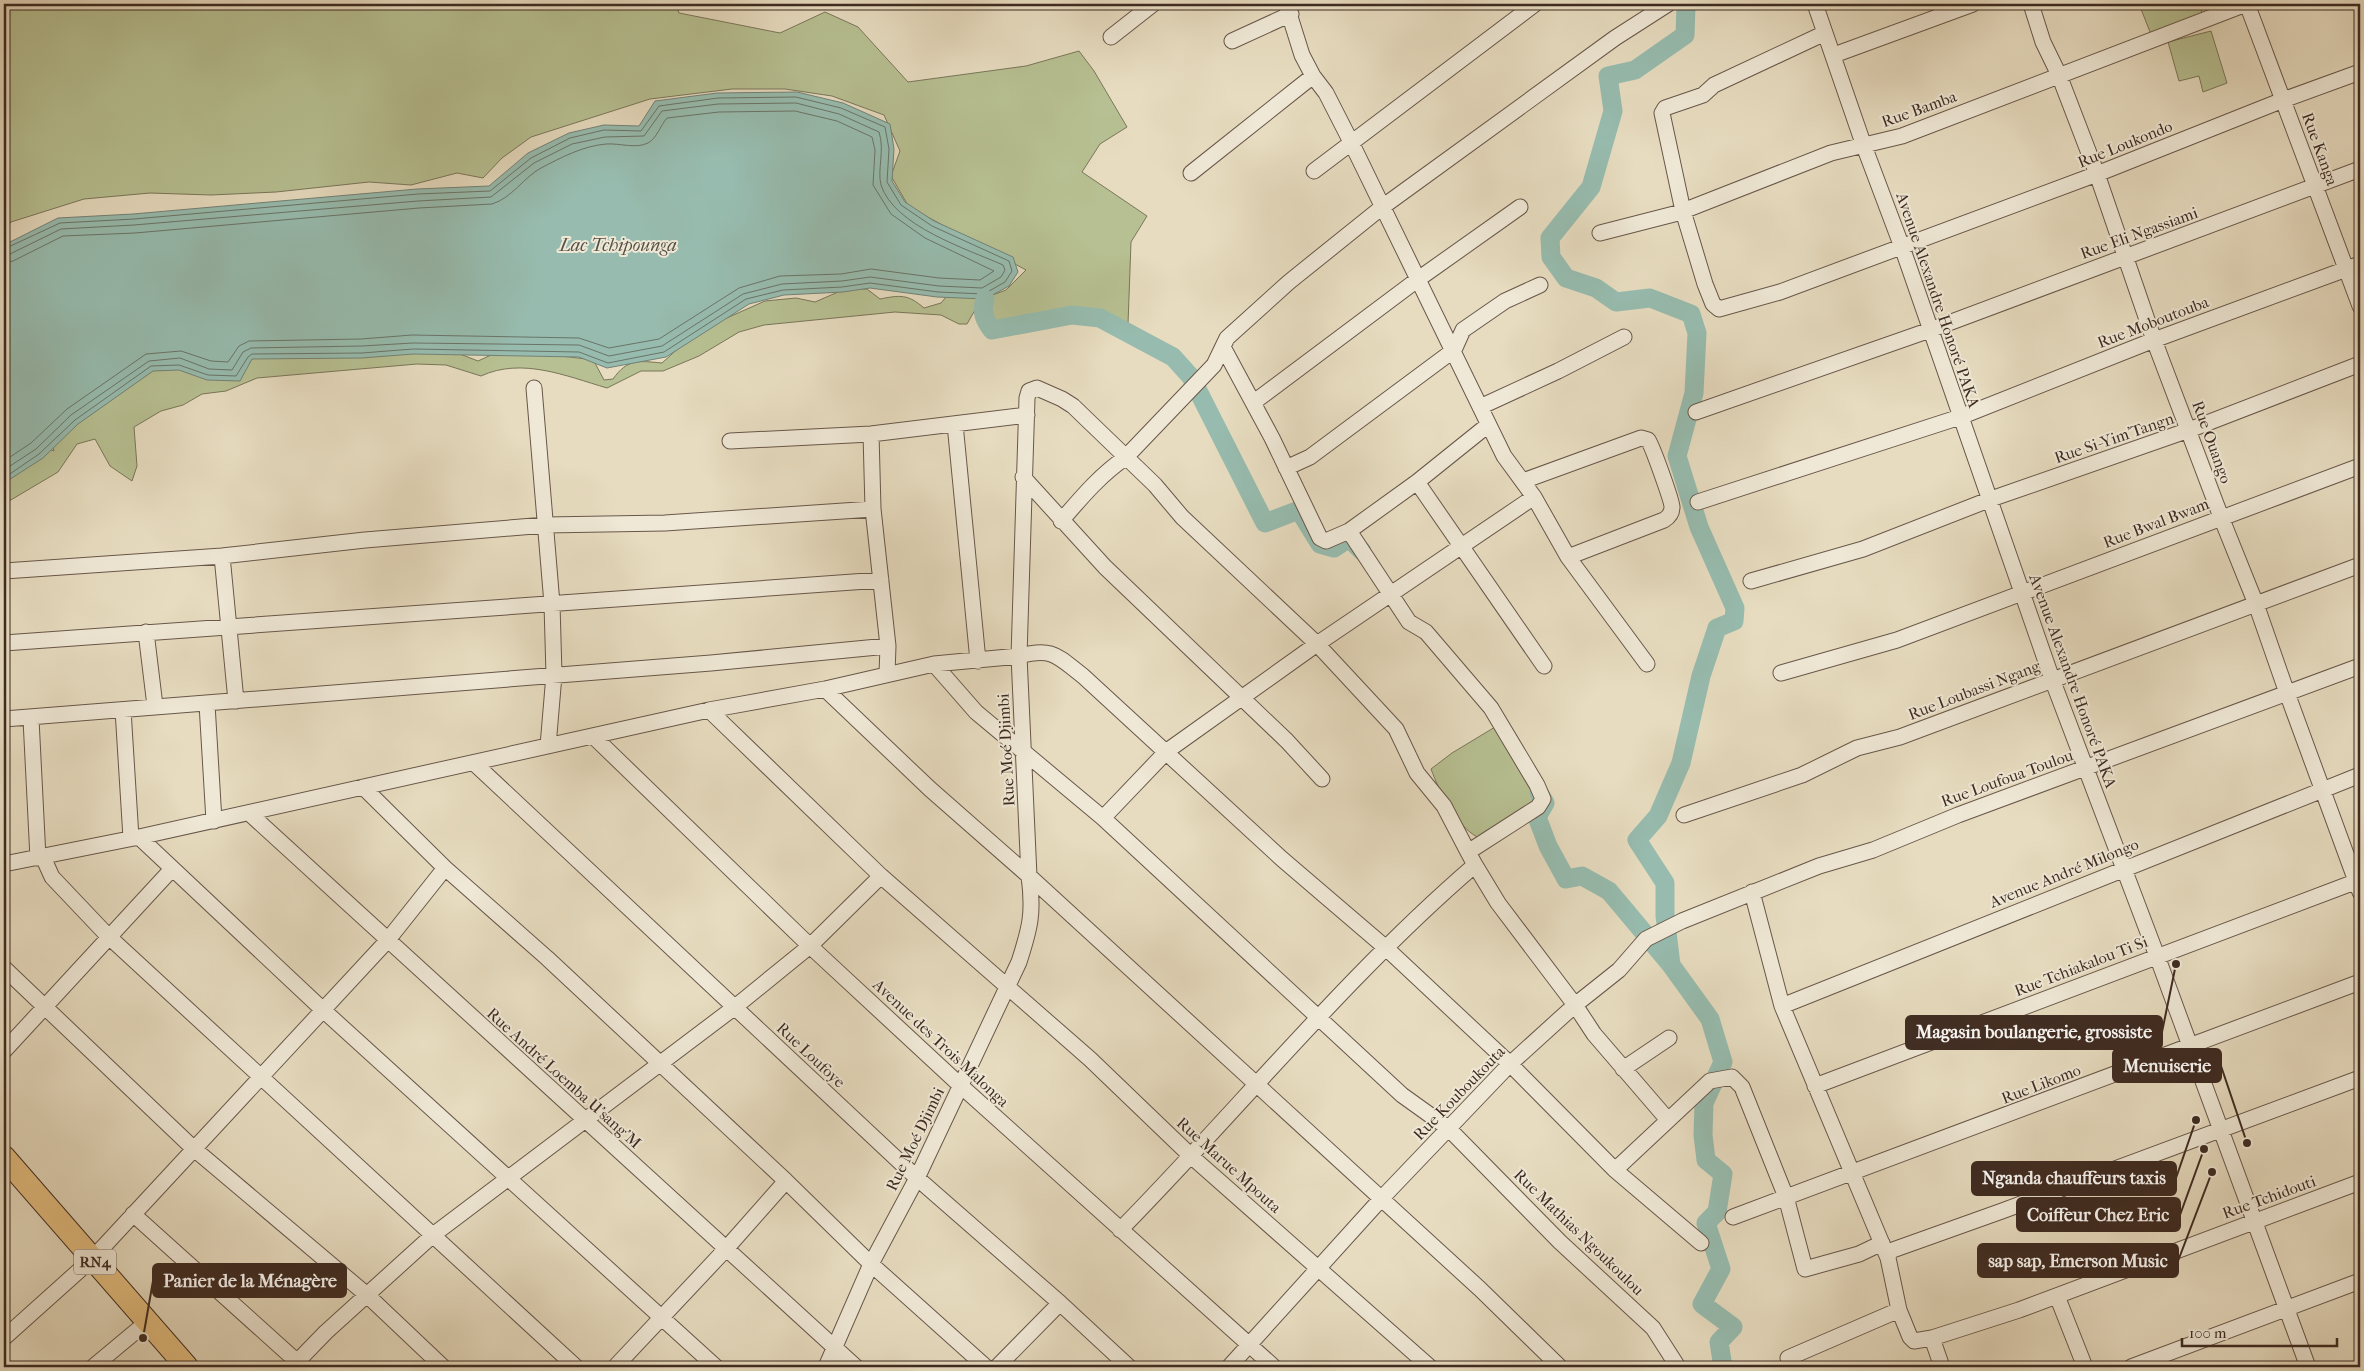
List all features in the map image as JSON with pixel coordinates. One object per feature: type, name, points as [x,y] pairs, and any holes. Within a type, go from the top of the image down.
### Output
[{"type":"highway","name":"RN4","points":[[4,1157],[187,1367]]},
{"type":"street","points":[[1110,37],[1153,4]]},
{"type":"street","points":[[1314,171],[1535,4]]},
{"type":"street","points":[[1061,521],[1086,491],[1111,467],[1125,458],[1214,365],[1234,331],[1288,282],[1381,208],[1615,38],[1668,4]]},
{"type":"street","name":"Avenue Alexandre Honoré PAKA","points":[[1815,4],[1991,499],[2052,679],[2158,956],[2308,1367]]},
{"type":"street","points":[[1834,55],[1973,4]]},
{"type":"street","name":"Rue Ouango","points":[[2031,4],[2043,42],[2059,75],[2097,174],[2154,340],[2256,604],[2322,789],[2359,885]]},
{"type":"street","name":"Rue Bamba","points":[[1600,233],[1683,211],[1831,153],[1902,136],[2246,4]]},
{"type":"street","name":"Rue Kanga","points":[[2246,4],[2360,306]]},
{"type":"street","points":[[1232,41],[1288,9],[1302,55],[1313,76],[1326,93],[1352,144],[1381,208],[1454,350],[1504,456],[1534,497],[1568,558],[1647,664]]},
{"type":"street","points":[[1683,211],[1661,119],[1663,110],[1703,95],[1714,84],[1825,33]]},
{"type":"street","name":"Rue Loukondo","points":[[1683,211],[1705,284],[1713,304],[1719,309],[1780,292],[1902,247],[2360,72]]},
{"type":"street","points":[[1191,173],[1313,76]]},
{"type":"street","name":"Rue Eli Ngassiami","points":[[1696,412],[1930,330],[2360,170]]},
{"type":"street","points":[[1254,402],[1417,280],[1520,207]]},
{"type":"street","name":"Rue Moboutouba","points":[[1698,502],[1960,416],[2154,340],[2360,264]]},
{"type":"street","points":[[1286,468],[1310,457],[1454,350],[1463,330],[1505,301],[1540,284]]},
{"type":"street","points":[[1480,407],[1558,371],[1624,337]]},
{"type":"street","points":[[1223,347],[1254,402],[1320,538],[1326,541],[1349,531],[1417,482],[1488,425]]},
{"type":"street","name":"Rue Si-Yim'Tangn","points":[[1752,581],[1863,548],[1991,499],[2189,430],[2360,364]]},
{"type":"street","points":[[534,388],[552,604],[554,675],[548,746]]},
{"type":"street","name":"Rue Moé Djimbi","points":[[826,1367],[836,1348],[871,1264],[917,1178],[1019,962],[1029,933],[1033,904],[1029,876],[1019,656],[1023,477],[1029,391],[1037,388],[1046,391],[1073,406],[1125,458]]},
{"type":"street","points":[[730,441],[871,434],[1027,416]]},
{"type":"street","points":[[955,424],[978,661]]},
{"type":"street","points":[[871,434],[873,509],[888,646],[887,674]]},
{"type":"street","points":[[1523,481],[1641,438],[1648,440],[1652,446],[1658,468],[1670,498],[1672,509],[1670,516],[1568,558]]},
{"type":"street","points":[[1125,458],[1155,485],[1182,517],[1317,644],[1396,729],[1417,772],[1444,806],[1471,858],[1498,903],[1575,1005],[1594,1034],[1668,1120]]},
{"type":"street","name":"Rue Bwal Bwam","points":[[1781,674],[1897,640],[2360,466]]},
{"type":"street","points":[[1023,477],[1061,521],[1105,567],[1287,741],[1322,779]]},
{"type":"street","points":[[1417,482],[1544,666]]},
{"type":"street","points":[[1103,818],[1167,751],[1317,644],[1534,497]]},
{"type":"street","points":[[4,571],[222,556],[365,540],[546,525],[665,523],[873,509]]},
{"type":"street","points":[[1120,1230],[1192,1157],[1318,1016],[1423,910],[1471,858],[1542,802],[1543,795],[1491,708],[1426,632],[1409,622],[1349,531]]},
{"type":"street","points":[[222,556],[236,701]]},
{"type":"street","name":"Rue Loubassi Ngang","points":[[1684,815],[1802,775],[1857,748],[1900,738],[2052,679],[2360,565]]},
{"type":"street","points":[[4,643],[882,580]]},
{"type":"street","points":[[146,632],[155,706]]},
{"type":"street","points":[[4,720],[155,706],[207,704],[712,663],[888,646]]},
{"type":"street","points":[[4,864],[214,821],[709,710],[825,689],[934,664],[1019,656],[1036,651],[1053,653],[1083,676],[1167,751],[1282,859],[1386,948],[1510,1064],[1615,1170],[1701,1243]]},
{"type":"street","name":"Rue Mathias Ngoukoulou","points":[[934,664],[976,712],[1103,818],[1402,1095],[1448,1128],[1560,1242],[1653,1328],[1678,1367]]},
{"type":"street","name":"Rue Loufoua Toulou","points":[[1752,892],[1819,866],[1873,850],[1958,815],[2360,666]]},
{"type":"street","points":[[825,689],[930,790],[1029,876],[1256,1086],[1480,1289],[1560,1367]]},
{"type":"street","points":[[207,704],[214,821]]},
{"type":"street","points":[[123,710],[135,838],[172,869],[322,1010],[716,1367]]},
{"type":"street","name":"Rue Marue Mpouta","points":[[709,710],[882,876],[1090,1058],[1192,1157],[1430,1367]]},
{"type":"street","points":[[30,719],[40,858],[52,877],[108,936],[576,1367]]},
{"type":"street","name":"Avenue des Trois Malonga","points":[[593,736],[810,946],[960,1086],[1274,1367]]},
{"type":"street","name":"Rue Loufoye","points":[[474,763],[917,1178],[1060,1303],[1129,1367]]},
{"type":"street","name":"Avenue André Milongo","points":[[1782,1006],[2360,775]]},
{"type":"street","points":[[363,787],[446,868],[547,958],[786,1181],[871,1264],[986,1367]]},
{"type":"street","name":"Rue André Loemba U'sang'M","points":[[249,813],[387,941],[856,1367]]},
{"type":"street","points":[[4,1338],[92,1259],[259,1076],[387,941],[446,868]]},
{"type":"street","points":[[4,1051],[46,1008],[108,936],[172,869]]},
{"type":"street","points":[[133,1214],[298,1365],[326,1332],[433,1235],[658,1063],[735,1007],[810,946],[882,876]]},
{"type":"street","name":"Rue Tchiakalou Ti Si","points":[[1815,1086],[2158,956],[2359,885]]},
{"type":"street","points":[[1752,892],[1782,1006],[1888,1258],[1899,1310],[1788,1358]]},
{"type":"street","name":"Rue Kouboukouta","points":[[1229,1367],[1319,1270],[1381,1199],[1510,1064],[1575,1005],[1619,970],[1646,939],[1682,921],[1752,892]]},
{"type":"street","points":[[4,968],[193,1148],[367,1295],[443,1367]]},
{"type":"street","name":"Rue Likomo","points":[[1733,1217],[2360,982]]},
{"type":"street","points":[[1623,1068],[1669,1038]]},
{"type":"street","points":[[1615,1170],[1710,1081],[1732,1077],[1742,1087],[1786,1197],[1804,1269],[1858,1254],[1882,1243]]},
{"type":"street","points":[[1888,1258],[1890,1251],[2360,1078]]},
{"type":"street","points":[[614,1367],[726,1250],[786,1181]]},
{"type":"street","name":"Rue Tchidouti","points":[[1899,1310],[1910,1337],[1917,1342],[1932,1338],[2057,1296],[2360,1182]]},
{"type":"street","points":[[2131,1367],[2360,1281]]},
{"type":"street","points":[[2057,1296],[2085,1367]]},
{"type":"street","points":[[996,1367],[1060,1303]]},
{"type":"street","points":[[93,1367],[147,1322]]},
{"type":"street","points":[[1932,1338],[1942,1367]]},
{"type":"green space","points":[[4,4],[676,4],[679,13],[780,33],[825,12],[858,27],[908,82],[1026,66],[1079,51],[1094,71],[1127,127],[1100,144],[1082,172],[1147,216],[1131,242],[1128,324],[1041,322],[1004,326],[975,310],[967,324],[959,324],[941,315],[895,312],[764,325],[739,332],[699,356],[663,371],[641,371],[607,388],[544,370],[512,368],[481,376],[446,365],[417,364],[257,378],[226,391],[202,394],[183,405],[161,411],[134,427],[137,466],[132,481],[110,466],[95,439],[77,444],[58,472],[4,504],[4,478],[15,476],[34,443],[54,451],[51,439],[147,369],[249,353],[447,349],[478,361],[504,349],[586,359],[595,363],[604,380],[613,379],[624,367],[634,362],[662,363],[683,344],[711,325],[765,301],[796,298],[815,302],[845,289],[867,289],[880,299],[904,297],[913,300],[924,308],[941,303],[957,284],[978,293],[977,301],[1006,290],[1026,270],[909,207],[891,176],[900,151],[884,115],[832,96],[785,89],[732,89],[650,99],[531,137],[502,158],[483,178],[457,173],[411,185],[369,182],[276,192],[211,195],[150,193],[84,199],[11,222],[4,230]]},
{"type":"green space","points":[[2139,4],[2199,4],[2205,21],[2154,42]]},
{"type":"green space","points":[[2211,31],[2227,83],[2203,92],[2199,76],[2179,81],[2168,42]]},
{"type":"green space","points":[[1495,727],[1536,799],[1499,826],[1477,837],[1455,816],[1444,798],[1431,769],[1452,753]]},
{"type":"water","name":"Lac Tchipounga","points":[[797,92],[843,103],[890,124],[894,149],[892,181],[905,202],[934,221],[1013,257],[1018,272],[1009,286],[985,299],[937,297],[870,288],[843,292],[784,295],[749,304],[666,357],[607,368],[579,357],[413,354],[362,358],[252,359],[240,381],[207,380],[179,370],[153,371],[78,424],[43,458],[4,483],[4,245],[58,218],[133,214],[417,189],[489,186],[528,153],[569,133],[604,125],[639,126],[655,101],[717,93]]},
{"type":"waterway","points":[[1671,965],[1665,916],[1665,883],[1637,840],[1658,816],[1681,763],[1701,676],[1717,628],[1734,621],[1735,608],[1699,527],[1677,456],[1694,393],[1697,333],[1691,314],[1650,298],[1616,302],[1596,288],[1566,278],[1551,257],[1550,238],[1591,187],[1613,111],[1608,76],[1635,70],[1685,35],[1686,7],[1684,4]]},
{"type":"waterway","points":[[985,299],[984,315],[992,330],[1072,315],[1100,318],[1173,357],[1191,377],[1265,523],[1299,510],[1320,544],[1334,548],[1349,538],[1362,551]]},
{"type":"waterway","points":[[1539,793],[1545,803],[1537,817],[1548,846],[1566,879],[1582,876],[1609,891],[1671,965],[1710,1019],[1723,1062],[1704,1103],[1703,1135],[1706,1160],[1723,1174],[1717,1212],[1706,1223],[1721,1269],[1702,1304],[1733,1327],[1719,1342],[1723,1367]]},
{"type":"place","name":"Magasin boulangerie, grossiste","points":[[2176,964]]},
{"type":"place","name":"Nganda chauffeurs taxis","points":[[2196,1120]]},
{"type":"place","name":"Menuiserie","points":[[2247,1143]]},
{"type":"place","name":"Coiffeur Chez Eric","points":[[2204,1149]]},
{"type":"place","name":"sap sap, Emerson Music","points":[[2212,1172]]},
{"type":"place","name":"Panier de la Ménagère","points":[[143,1338]]}]
